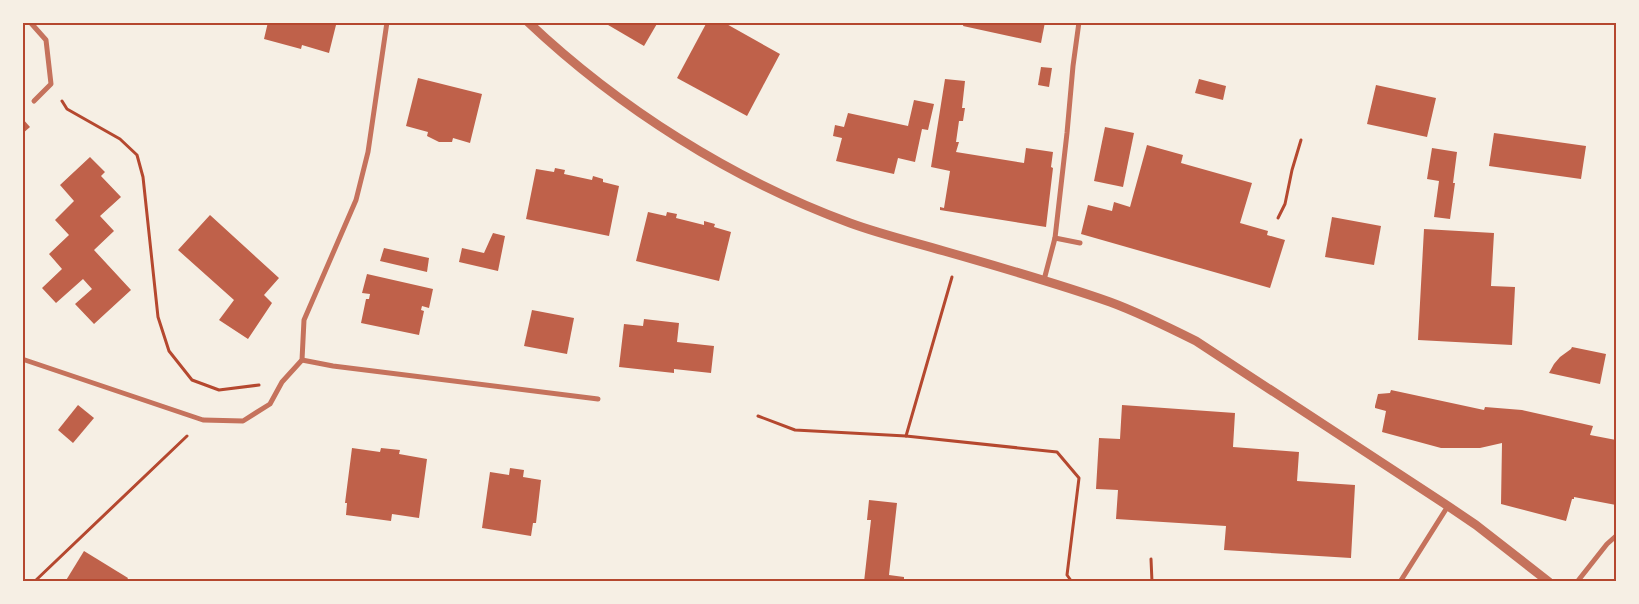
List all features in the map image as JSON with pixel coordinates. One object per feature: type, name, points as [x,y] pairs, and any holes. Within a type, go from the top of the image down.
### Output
[{"type":"street","points":[[30,22],[46,40],[51,84],[34,101]]},
{"type":"street","points":[[22,359],[203,420],[243,421],[270,404],[282,382],[302,360],[304,320],[356,200],[368,152],[387,22]]},
{"type":"street","points":[[528,22],[563,54],[623,100],[688,144],[753,181],[852,224],[1044,280],[1112,303],[1159,322],[1196,341],[1476,525],[1549,582]]},
{"type":"street","points":[[1044,280],[1055,238],[1079,22]]},
{"type":"street","points":[[1055,238],[1080,244]]},
{"type":"street","points":[[302,360],[333,366],[598,399]]},
{"type":"street","points":[[1400,582],[1448,506]]},
{"type":"street","points":[[1577,582],[1607,544],[1616,536]]},
{"type":"path","points":[[51,84],[67,109],[120,139],[137,156],[143,177],[158,317],[169,351],[192,380],[219,390],[282,382]]},
{"type":"path","points":[[1278,218],[1284,204],[1301,140]]},
{"type":"path","points":[[906,436],[953,274]]},
{"type":"path","points":[[758,416],[795,430],[906,436],[1057,452],[1079,478],[1067,575],[1072,582]]},
{"type":"path","points":[[34,582],[203,420]]},
{"type":"path","points":[[1150,559],[1152,582]]},
{"type":"building","points":[[268,22],[341,22],[336,25],[329,53],[302,45],[301,49],[264,39]]},
{"type":"building","points":[[603,22],[658,22],[644,46]]},
{"type":"building","points":[[707,22],[723,22],[780,54],[747,116],[677,78]]},
{"type":"building","points":[[964,22],[1045,22],[1041,43],[963,26]]},
{"type":"building","points":[[1041,67],[1052,68],[1049,87],[1038,85]]},
{"type":"building","points":[[418,78],[482,94],[470,143],[453,138],[452,142],[439,142],[427,136],[428,132],[406,126]]},
{"type":"building","points":[[945,79],[965,81],[962,108],[965,108],[963,121],[959,121],[956,142],[959,142],[956,152],[1024,163],[1026,148],[1053,152],[1046,227],[940,210],[940,207],[944,208],[950,171],[931,167]]},
{"type":"building","points":[[1199,79],[1226,86],[1223,100],[1195,93]]},
{"type":"building","points":[[1376,85],[1436,98],[1427,137],[1367,124]]},
{"type":"building","points":[[914,100],[934,104],[928,130],[922,129],[915,162],[898,158],[894,174],[836,161],[842,138],[833,136],[835,125],[844,127],[848,113],[908,126]]},
{"type":"building","points":[[22,118],[30,127],[22,134]]},
{"type":"building","points":[[1105,127],[1134,133],[1123,187],[1094,181]]},
{"type":"building","points":[[1494,133],[1586,146],[1581,179],[1489,166]]},
{"type":"building","points":[[1147,145],[1183,155],[1181,163],[1252,183],[1240,223],[1268,231],[1267,235],[1285,240],[1270,288],[1081,234],[1088,205],[1112,211],[1114,202],[1130,207]]},
{"type":"building","points":[[1432,148],[1457,152],[1450,219],[1434,217],[1439,181],[1427,179]]},
{"type":"building","points":[[90,157],[105,172],[101,176],[121,197],[100,216],[114,231],[94,250],[131,290],[94,324],[75,304],[92,289],[83,279],[56,303],[42,288],[62,269],[49,254],[69,235],[55,220],[74,201],[60,185]]},
{"type":"building","points":[[555,168],[565,170],[564,174],[592,180],[593,176],[603,179],[603,182],[619,186],[609,236],[526,219],[536,169],[554,172]]},
{"type":"building","points":[[648,212],[666,216],[667,212],[677,214],[676,218],[704,225],[704,221],[715,224],[714,227],[731,232],[719,281],[636,261]]},
{"type":"building","points":[[210,215],[279,278],[264,295],[272,303],[248,339],[219,320],[234,300],[178,250]]},
{"type":"building","points":[[1332,217],[1381,226],[1374,265],[1325,257]]},
{"type":"building","points":[[1424,229],[1494,233],[1491,286],[1515,287],[1512,345],[1418,340]]},
{"type":"building","points":[[493,233],[505,236],[498,271],[459,262],[462,248],[484,253]]},
{"type":"building","points":[[384,248],[429,258],[427,272],[380,261]]},
{"type":"building","points":[[367,274],[433,289],[429,308],[422,306],[421,310],[424,311],[419,335],[361,323],[366,299],[369,299],[370,294],[362,293]]},
{"type":"building","points":[[532,310],[574,318],[567,354],[524,346]]},
{"type":"building","points":[[644,319],[679,323],[677,342],[714,346],[711,373],[674,369],[674,373],[619,367],[624,324],[643,326]]},
{"type":"building","points":[[1572,347],[1606,354],[1600,384],[1549,373],[1560,357]]},
{"type":"building","points":[[1391,390],[1484,410],[1485,407],[1522,410],[1593,426],[1590,435],[1616,440],[1616,505],[1574,497],[1566,521],[1501,504],[1502,443],[1480,448],[1441,448],[1382,432],[1386,411],[1375,408],[1375,406],[1378,394],[1390,393]]},
{"type":"building","points":[[78,405],[94,418],[73,443],[58,430]]},
{"type":"building","points":[[1122,405],[1235,413],[1233,447],[1299,452],[1297,481],[1355,485],[1351,558],[1224,550],[1226,526],[1116,519],[1118,490],[1096,489],[1099,438],[1120,439]]},
{"type":"building","points":[[352,448],[380,452],[381,448],[400,450],[399,454],[427,459],[419,518],[392,514],[391,521],[346,515],[347,503],[345,503]]},
{"type":"building","points":[[510,468],[524,470],[523,477],[541,480],[536,523],[533,523],[531,536],[482,528],[490,472],[509,475]]},
{"type":"building","points":[[869,500],[897,503],[889,575],[904,577],[904,582],[864,582],[871,520],[867,520]]},
{"type":"building","points":[[84,551],[128,578],[126,582],[65,582]]}]
